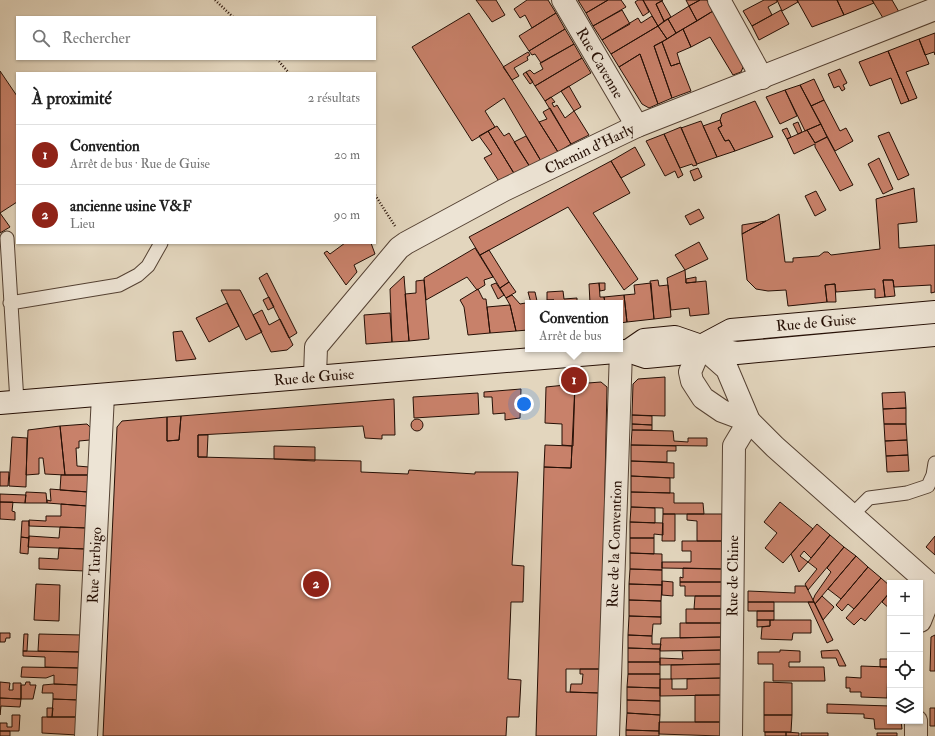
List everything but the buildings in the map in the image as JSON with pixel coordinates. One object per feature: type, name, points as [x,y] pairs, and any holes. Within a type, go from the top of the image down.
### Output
[{"type":"street","name":"Rue Cavenne","points":[[564,0],[638,126]]},
{"type":"street","points":[[719,0],[762,78]]},
{"type":"street","name":"Chemin d'Harly","points":[[315,376],[316,347],[399,248],[406,243],[504,190],[638,126],[935,9]]},
{"type":"street","name":"Rue de Guise","points":[[624,351],[646,357],[678,354],[701,346],[731,330],[935,312]]},
{"type":"street","name":"Rue de Guise","points":[[701,346],[736,353],[935,335]]},
{"type":"street","points":[[749,421],[722,411],[703,398],[692,381],[690,372],[701,346],[727,369],[749,421],[775,447],[935,589]]},
{"type":"street","name":"Rue de la Convention","points":[[608,736],[624,351]]},
{"type":"street","name":"Rue de Guise","points":[[8,403],[612,352]]},
{"type":"street","name":"Rue Turbigo","points":[[86,736],[103,395]]},
{"type":"street","name":"Rue de Chine","points":[[732,736],[734,446],[749,421]]},
{"type":"street","points":[[922,616],[928,601],[935,593]]},
{"type":"street","points":[[916,724],[916,736]]},
{"type":"lane","points":[[7,238],[10,303],[5,318],[8,403]]},
{"type":"lane","points":[[10,303],[119,285],[138,275],[148,266],[160,244]]},
{"type":"lane","points":[[852,515],[869,498],[907,493],[928,486],[933,475],[935,463]]},
{"type":"path","points":[[215,0],[232,16]]},
{"type":"path","points":[[278,60],[288,72]]},
{"type":"path","points":[[376,196],[406,243]]},
{"type":"place","name":"Convention","points":[[574,380]]},
{"type":"place","name":"ancienne usine V&F","points":[[316,584]]}]
